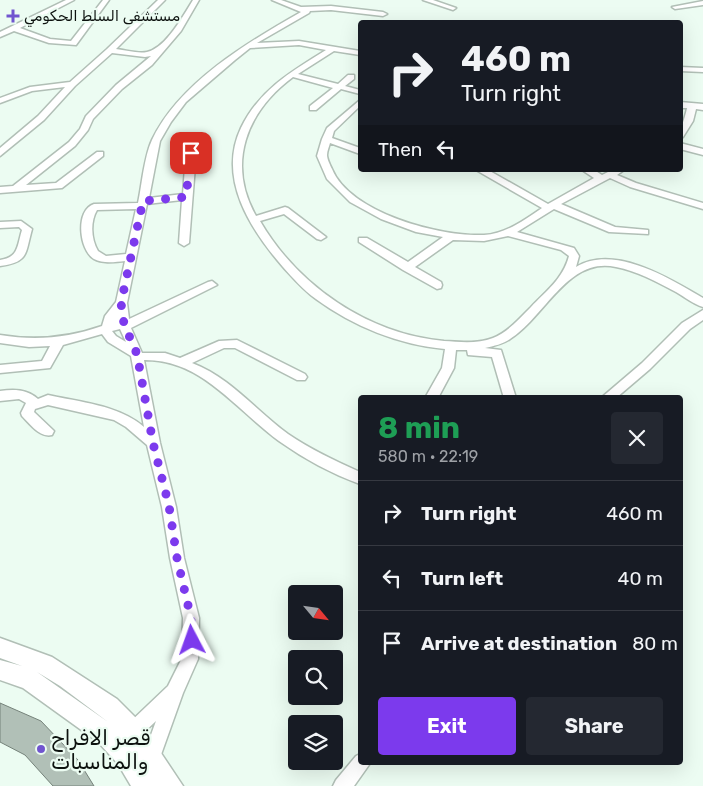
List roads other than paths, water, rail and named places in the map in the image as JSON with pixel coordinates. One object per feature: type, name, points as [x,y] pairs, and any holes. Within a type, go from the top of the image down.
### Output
[{"type":"main road","points":[[0,648],[44,664],[68,678],[109,707],[134,730],[171,786]]},
{"type":"main road","points":[[0,670],[29,679],[106,734],[126,756],[145,786]]},
{"type":"street","points":[[0,35],[71,0]]},
{"type":"street","points":[[15,29],[49,41],[72,43],[76,41],[92,22],[106,0]]},
{"type":"street","points":[[0,153],[41,118],[72,84],[110,51],[162,0]]},
{"type":"street","points":[[17,188],[72,144],[84,130],[89,118],[160,50],[180,28],[196,0]]},
{"type":"street","points":[[275,0],[302,9],[331,8],[382,14]]},
{"type":"street","points":[[426,0],[453,8]]},
{"type":"street","points":[[676,7],[703,3]]},
{"type":"street","points":[[272,31],[295,14],[296,11],[292,6]]},
{"type":"street","points":[[152,757],[176,690],[190,659],[191,618],[177,558],[169,506],[153,443],[137,356],[125,327],[121,303],[130,257],[156,141],[167,122],[183,100],[248,46],[306,13],[302,9]]},
{"type":"street","points":[[248,46],[293,43],[358,53]]},
{"type":"street","points":[[334,48],[274,88],[256,108],[239,143],[240,189],[244,204],[264,238],[281,259],[318,296],[372,327],[450,351],[497,353],[509,395]]},
{"type":"street","points":[[110,51],[145,55],[160,50]]},
{"type":"street","points":[[683,69],[703,70]]},
{"type":"street","points":[[294,75],[358,92]]},
{"type":"street","points":[[313,108],[351,77]]},
{"type":"street","points":[[0,100],[30,90],[72,84]]},
{"type":"street","points":[[683,130],[689,121],[692,106]]},
{"type":"street","points":[[683,107],[703,106]]},
{"type":"street","points":[[358,108],[344,114],[334,122],[326,139],[322,158],[325,170],[331,180],[343,192],[392,222],[450,237],[485,238],[507,232],[610,174],[626,183],[703,206]]},
{"type":"street","points":[[683,112],[689,121]]},
{"type":"street","points":[[326,139],[358,150]]},
{"type":"street","points":[[683,145],[703,152]]},
{"type":"street","points":[[184,243],[186,197],[191,153]]},
{"type":"street","points":[[0,190],[59,186],[100,154]]},
{"type":"street","points":[[485,172],[551,207],[613,230],[644,232]]},
{"type":"street","points":[[130,257],[105,258],[92,252],[89,247],[88,238],[90,213],[94,207],[143,204],[186,197]]},
{"type":"street","points":[[253,220],[285,210],[321,237]]},
{"type":"street","points":[[0,225],[21,224],[27,228],[20,256],[13,261],[0,263]]},
{"type":"street","points":[[507,232],[570,250],[574,256],[569,276]]},
{"type":"street","points":[[407,268],[450,237]]},
{"type":"street","points":[[363,240],[437,285]]},
{"type":"street","points":[[433,345],[462,346],[500,340],[510,334],[569,276],[593,263],[615,263],[637,271],[703,303]]},
{"type":"street","points":[[0,339],[17,342],[59,341],[80,338],[112,339],[125,327],[212,285]]},
{"type":"street","points":[[106,327],[111,316],[121,303]]},
{"type":"street","points":[[611,395],[646,366],[686,326],[703,314]]},
{"type":"street","points":[[106,327],[112,339],[137,356],[156,355],[203,372],[222,385],[290,441],[320,460],[358,477]]},
{"type":"street","points":[[80,338],[106,327],[125,327]]},
{"type":"street","points":[[0,369],[46,365],[59,341]]},
{"type":"street","points":[[180,363],[223,344],[238,344],[301,377]]},
{"type":"street","points":[[433,395],[448,368],[450,351]]},
{"type":"street","points":[[0,396],[25,395],[31,397],[35,404]]},
{"type":"street","points":[[47,431],[28,416],[28,409],[35,404],[48,400],[117,416],[153,443]]},
{"type":"street","points":[[134,730],[176,690]]},
{"type":"street","points":[[342,786],[360,765]]},
{"type":"place","name":"مستشفى السلط الحكومي","points":[[13,16]]},
{"type":"place","name":"قصر الافراح والمناسبات","points":[[41,749]]}]
